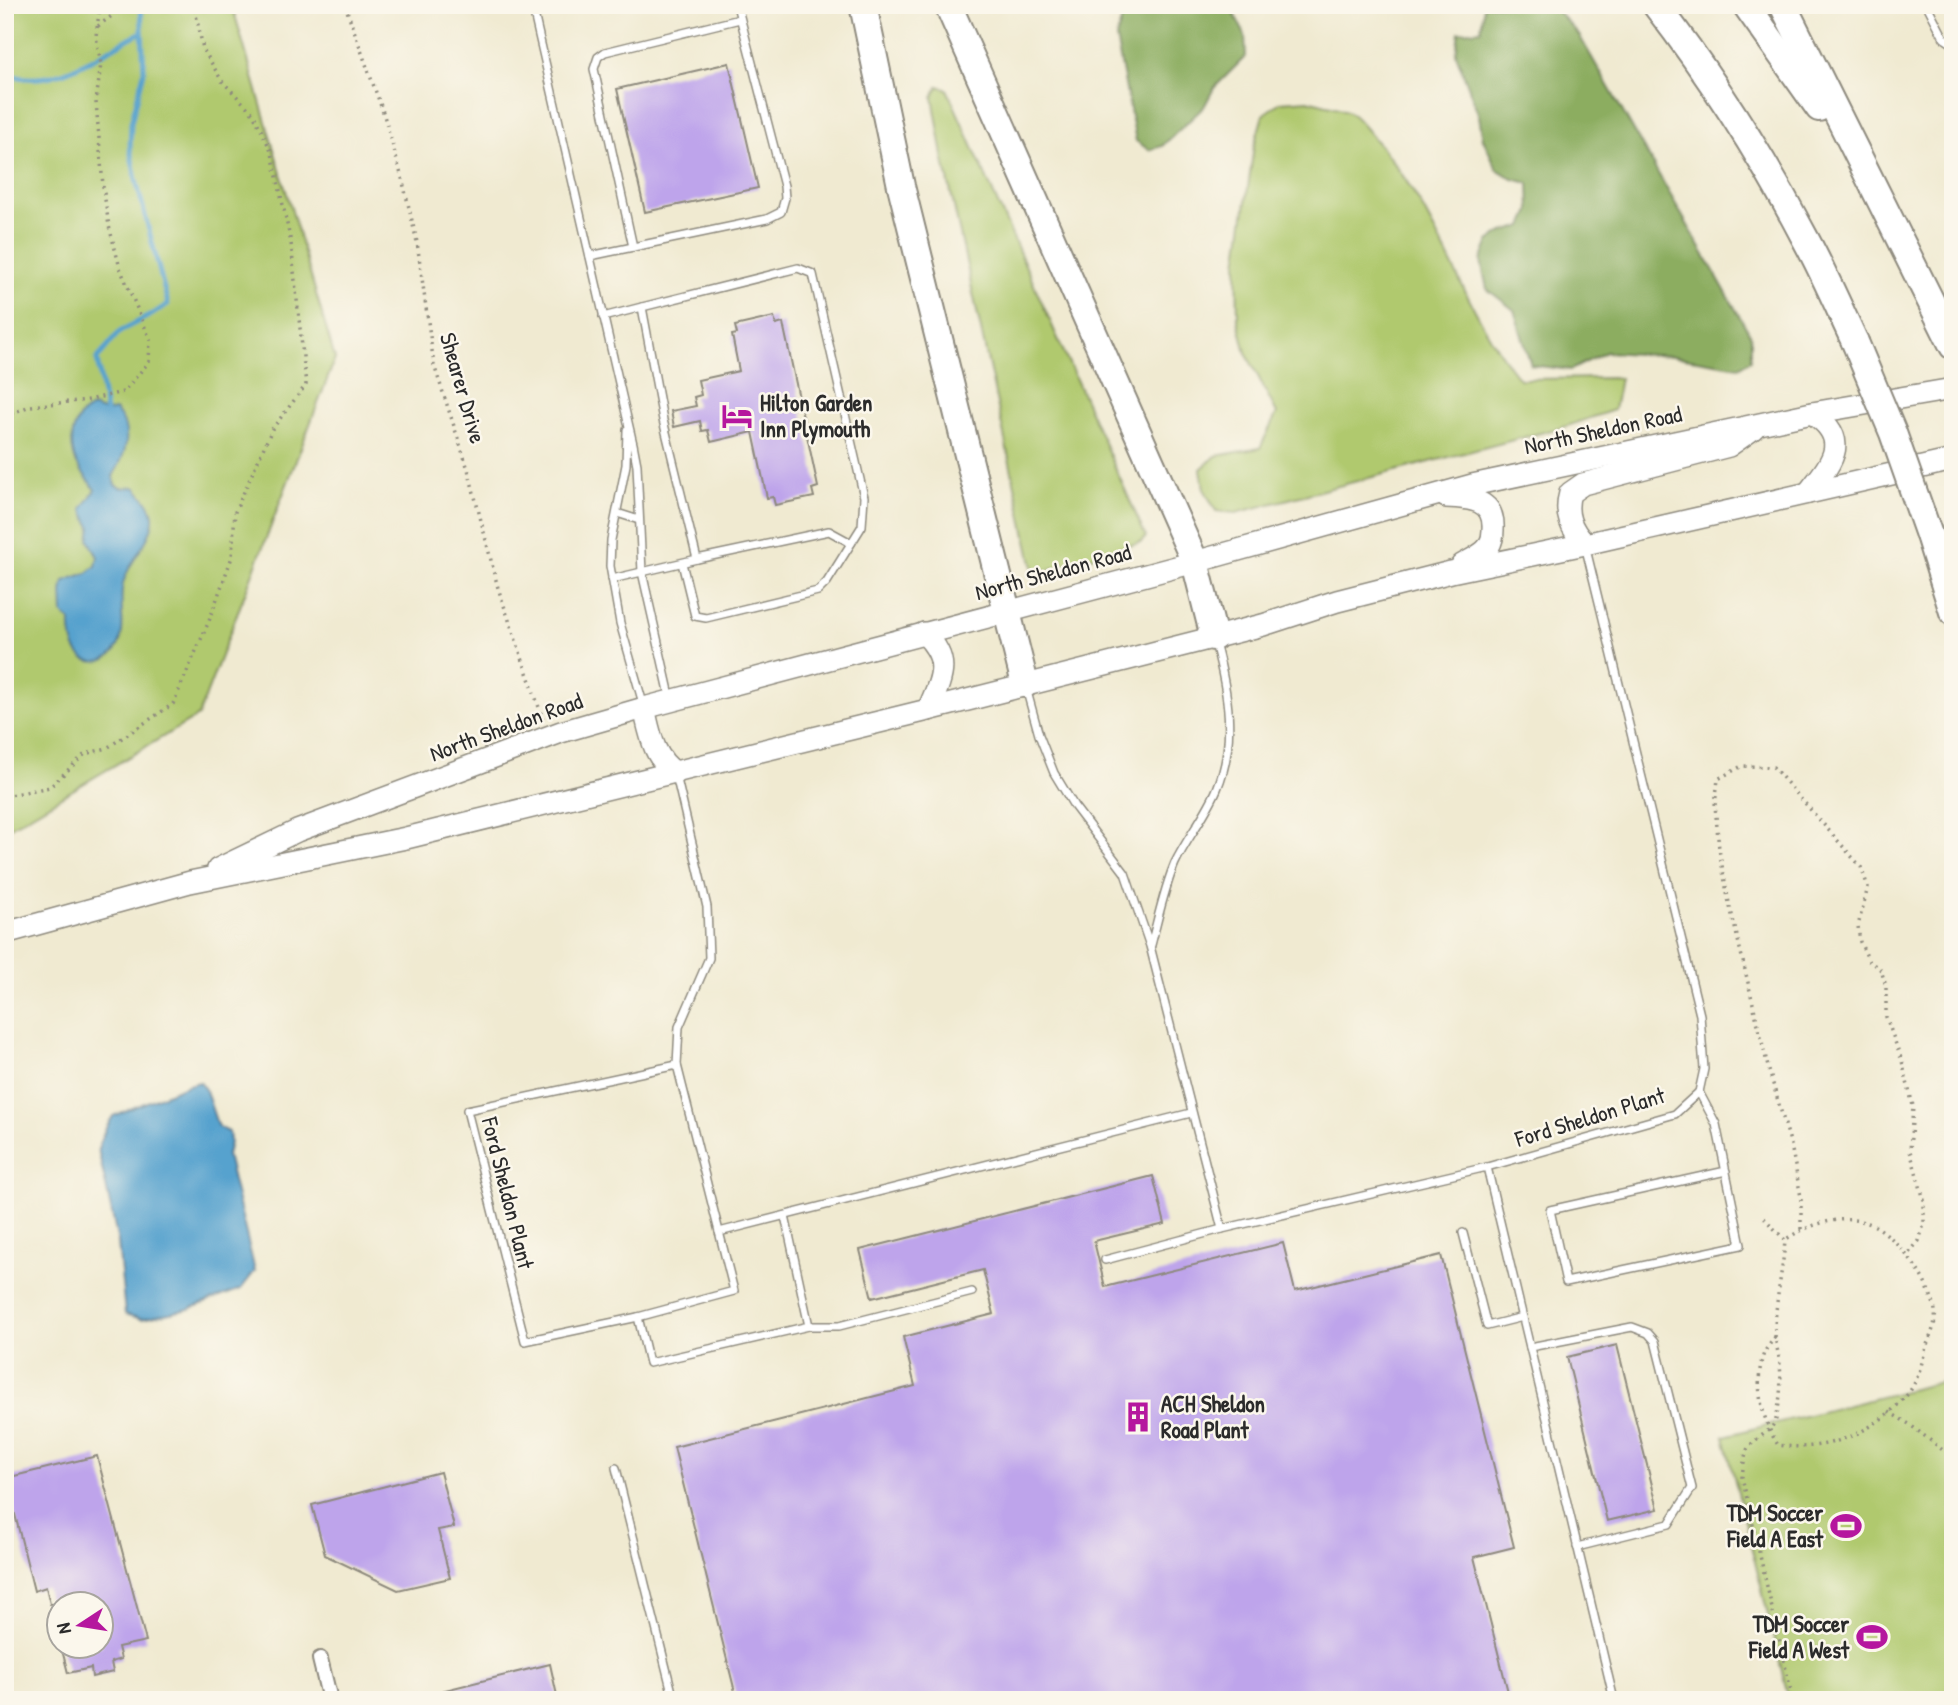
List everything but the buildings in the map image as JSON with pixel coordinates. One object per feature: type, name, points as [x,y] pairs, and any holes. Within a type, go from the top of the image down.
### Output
[{"type":"highway","points":[[861,5],[901,186],[1025,684]]},
{"type":"highway","points":[[948,5],[1195,562],[1214,637]]},
{"type":"highway","points":[[968,5],[997,81],[1025,176]]},
{"type":"highway","points":[[1656,5],[1720,93],[1807,242],[1855,342],[1894,433],[1953,612]]},
{"type":"highway","points":[[1746,5],[1815,101],[1885,213]]},
{"type":"highway","points":[[1783,5],[1948,335]]},
{"type":"main road","name":"North Sheldon Road","points":[[190,883],[297,831],[550,737],[644,708],[1195,562],[1428,496],[1812,412],[1953,389]]},
{"type":"main road","points":[[1808,493],[1829,466],[1835,451],[1834,434],[1825,422],[1812,412]]},
{"type":"main road","points":[[1585,544],[1575,534],[1566,506],[1570,493],[1583,484],[1728,446],[1761,423]]},
{"type":"main road","name":"North Sheldon Road","points":[[5,933],[190,883],[406,838],[676,773],[1263,625],[1337,601],[1451,572],[1953,460]]},
{"type":"main road","points":[[1428,496],[1468,498],[1482,503],[1489,509],[1494,521],[1493,537],[1489,545],[1483,552],[1451,572]]},
{"type":"main road","points":[[924,634],[939,652],[943,666],[928,710]]},
{"type":"main road","points":[[644,708],[655,749],[666,766],[676,773]]},
{"type":"street","points":[[320,1659],[330,1700]]},
{"type":"lane","points":[[545,5],[533,7],[637,465],[642,572],[671,701]]},
{"type":"lane","points":[[590,256],[766,219],[781,212],[785,198],[784,186],[737,5]]},
{"type":"lane","points":[[1927,5],[1944,38],[1953,44]]},
{"type":"lane","points":[[633,247],[594,69],[598,57],[605,52],[740,19]]},
{"type":"lane","points":[[603,317],[798,268],[813,274],[864,498],[862,526],[827,582],[818,591],[706,618],[695,615],[682,563]]},
{"type":"lane","points":[[642,307],[663,420],[697,559]]},
{"type":"lane","points":[[628,423],[626,465],[611,540],[612,579],[620,623],[644,708]]},
{"type":"lane","points":[[617,513],[639,520]]},
{"type":"lane","points":[[612,579],[829,531],[851,543]]},
{"type":"lane","name":"Ford Sheldon Plant","points":[[1105,1260],[1222,1229],[1487,1167],[1675,1114],[1699,1092],[1704,1069],[1700,1015],[1585,544]]},
{"type":"lane","points":[[1150,946],[1174,866],[1216,792],[1227,762],[1230,730],[1223,673],[1214,637]]},
{"type":"lane","points":[[1025,684],[1039,735],[1054,773],[1074,806],[1125,873],[1150,946],[1222,1229]]},
{"type":"lane","name":"Ford Sheldon Plant","points":[[676,773],[706,907],[709,958],[680,1027],[677,1065],[734,1291],[638,1318],[525,1341],[467,1110],[677,1065]]},
{"type":"lane","points":[[1699,1092],[1716,1124],[1726,1171],[1741,1245],[1566,1282],[1550,1210],[1726,1171]]},
{"type":"lane","points":[[719,1232],[1191,1113]]},
{"type":"lane","points":[[1487,1167],[1614,1700]]},
{"type":"lane","points":[[785,1216],[809,1326]]},
{"type":"lane","points":[[1463,1233],[1487,1326],[1523,1317]]},
{"type":"lane","points":[[638,1318],[649,1363],[809,1326],[839,1325],[972,1292]]},
{"type":"lane","points":[[1530,1347],[1632,1326],[1648,1333],[1655,1340],[1692,1488],[1669,1524],[1577,1548]]},
{"type":"lane","points":[[616,1468],[674,1700]]},
{"type":"path","points":[[5,416],[30,406],[123,393],[149,362],[150,339],[120,268],[109,226],[96,102],[102,64],[97,41],[100,5]]},
{"type":"path","points":[[97,26],[113,15],[117,5]]},
{"type":"path","points":[[5,796],[50,787],[85,754],[107,748],[173,704],[209,621],[232,557],[235,512],[272,429],[306,385],[291,243],[272,153],[253,113],[222,81],[204,49],[194,5]]},
{"type":"path","name":"Shearer Drive","points":[[345,5],[383,112],[402,178],[417,242],[434,365],[468,469],[498,588],[550,737]]},
{"type":"path","points":[[1801,1229],[1801,1198],[1791,1144],[1768,1068],[1719,849],[1715,804],[1718,779],[1742,766],[1773,767],[1861,867],[1868,887],[1858,926],[1860,942],[1869,961],[1881,970],[1886,986],[1886,1017],[1902,1061],[1913,1106],[1910,1151],[1924,1200],[1924,1224],[1919,1241],[1908,1254]]},
{"type":"path","points":[[1764,1218],[1785,1240],[1783,1270],[1775,1308],[1780,1400],[1775,1423],[1769,1431],[1756,1439],[1746,1452],[1742,1477],[1793,1700]]},
{"type":"path","points":[[1775,1337],[1764,1354],[1759,1382],[1769,1431],[1778,1445],[1800,1449],[1832,1443],[1864,1432],[1908,1395],[1934,1324],[1936,1311],[1908,1254],[1876,1226],[1850,1220],[1820,1223],[1801,1229],[1785,1240]]},
{"type":"path","points":[[1889,1412],[1953,1458]]},
{"type":"green space","points":[[5,5],[232,5],[335,359],[198,716],[5,830]]},
{"type":"green space","points":[[1126,5],[1230,5],[1245,35],[1246,56],[1214,88],[1204,107],[1162,146],[1149,150],[1136,141],[1116,38]]},
{"type":"green space","points":[[1484,5],[1552,5],[1579,35],[1751,336],[1751,360],[1739,367],[1673,356],[1606,352],[1571,370],[1531,365],[1514,310],[1487,289],[1481,261],[1489,241],[1501,233],[1523,226],[1530,211],[1529,183],[1513,179],[1497,169],[1483,139],[1479,116],[1456,54],[1459,32],[1481,30]]},
{"type":"green space","points":[[938,86],[947,89],[1146,537],[1141,542],[1038,573],[1033,568],[943,156],[933,97]]},
{"type":"green space","points":[[1308,100],[1352,114],[1394,163],[1414,193],[1480,319],[1519,379],[1620,378],[1614,410],[1567,426],[1236,513],[1216,511],[1204,489],[1201,469],[1216,456],[1260,448],[1277,413],[1246,353],[1238,320],[1237,264],[1254,146],[1263,115],[1280,102]]},
{"type":"green space","points":[[1953,1379],[1953,1700],[1789,1700],[1724,1436]]},
{"type":"water","points":[[92,407],[106,412],[115,410],[121,417],[125,425],[126,442],[113,476],[115,485],[121,488],[135,487],[150,506],[153,515],[148,536],[123,584],[120,641],[116,650],[101,661],[86,660],[76,650],[71,621],[63,614],[62,592],[64,581],[87,573],[96,566],[98,557],[89,540],[91,527],[82,509],[95,490],[76,461],[72,442],[77,421]]},
{"type":"water","points":[[200,1082],[206,1091],[218,1127],[229,1132],[227,1155],[255,1271],[241,1289],[189,1309],[142,1319],[125,1314],[118,1242],[98,1149],[113,1116]]},
{"type":"waterway","points":[[106,412],[97,359],[120,331],[168,304],[130,149],[131,123],[144,72],[141,5]]},
{"type":"waterway","points":[[5,73],[23,78],[59,74],[76,68],[142,32]]},
{"type":"railway","points":[[1551,1694],[1553,1700]]},
{"type":"place","name":"Hilton Garden Inn Plymouth","points":[[737,416]]},
{"type":"place","name":"ACH Sheldon Road Plant","points":[[1138,1417]]},
{"type":"place","name":"TDM Soccer Field A East","points":[[1846,1526]]},
{"type":"place","name":"TDM Soccer Field A West","points":[[1872,1637]]}]
